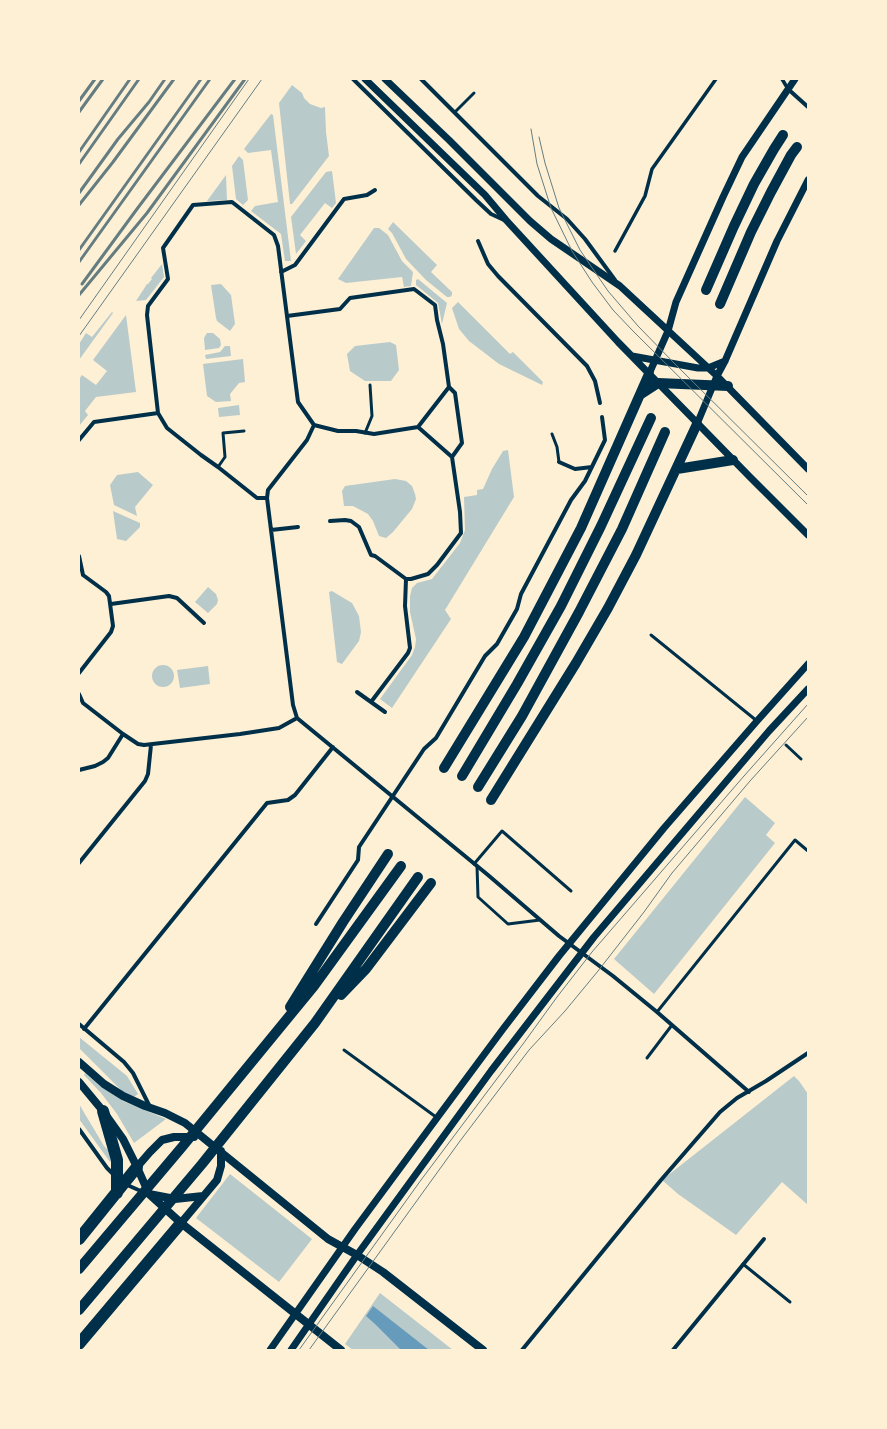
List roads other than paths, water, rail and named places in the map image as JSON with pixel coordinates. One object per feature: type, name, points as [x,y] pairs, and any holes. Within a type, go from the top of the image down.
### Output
[{"type":"highway","points":[[103,1111],[123,1185]]},
{"type":"highway","points":[[79,1239],[123,1185],[139,1172]]},
{"type":"highway","points":[[79,1344],[177,1219]]},
{"type":"main road","points":[[706,290],[748,196],[783,135]]},
{"type":"main road","points":[[720,304],[757,219],[781,174],[798,147]]},
{"type":"main road","points":[[444,768],[528,630],[581,528],[650,374]]},
{"type":"main road","points":[[641,394],[658,383],[728,386]]},
{"type":"main road","points":[[462,776],[517,684],[561,606],[601,526],[651,418]]},
{"type":"main road","points":[[491,800],[608,608],[636,555],[698,424]]},
{"type":"main road","points":[[478,787],[526,710],[579,612],[622,528],[665,432]]},
{"type":"main road","points":[[677,469],[733,460]]},
{"type":"main road","points":[[270,1039],[343,922],[388,854]]},
{"type":"main road","points":[[79,1270],[182,1148],[314,986],[401,866]]},
{"type":"main road","points":[[79,1310],[202,1164],[315,1023],[418,877]]},
{"type":"main road","points":[[315,1023],[366,969],[431,883]]},
{"type":"main road","points":[[79,1062],[104,1084],[123,1096],[185,1123],[222,1155],[328,1239],[358,1255],[382,1272],[483,1350]]},
{"type":"main road","points":[[79,1082],[103,1111],[122,1139],[149,1194],[177,1219],[341,1350]]},
{"type":"main road","points":[[139,1172],[157,1144],[167,1138],[174,1136],[203,1137]]},
{"type":"main road","points":[[177,1219],[203,1196],[217,1180],[222,1155]]},
{"type":"main road","points":[[149,1194],[176,1199],[203,1196]]},
{"type":"street","points":[[353,79],[491,214],[506,220]]},
{"type":"street","points":[[365,79],[485,194],[506,220],[631,356],[808,535]]},
{"type":"street","points":[[385,79],[530,221],[551,239],[620,286],[728,386],[808,469]]},
{"type":"street","points":[[421,79],[538,196],[567,219],[585,239],[620,286]]},
{"type":"street","points":[[616,251],[645,196],[652,169],[716,79]]},
{"type":"street","points":[[782,79],[788,89],[808,107]]},
{"type":"street","points":[[650,374],[668,331],[676,302],[742,158],[796,79]]},
{"type":"street","points":[[698,424],[712,386],[725,361],[777,241],[808,180]]},
{"type":"street","points":[[281,272],[295,265],[344,199],[367,195],[376,190]]},
{"type":"street","points":[[267,498],[257,498],[218,467],[201,456],[167,428],[158,413],[147,315],[148,306],[170,280],[163,248],[193,205],[232,202],[274,236],[278,246],[298,402],[314,425],[338,431],[356,431],[374,434],[418,428],[449,388]]},
{"type":"street","points":[[478,241],[488,264],[498,276],[587,366],[595,381],[600,403]]},
{"type":"street","points":[[287,316],[340,309],[350,298],[414,289],[435,305],[443,344],[449,388],[455,393],[462,443],[452,457]]},
{"type":"street","points":[[631,356],[698,368],[708,368],[725,361]]},
{"type":"street","points":[[79,440],[94,422],[158,413]]},
{"type":"street","points":[[316,924],[358,860],[359,847],[424,749],[436,738],[485,656],[496,644],[516,609],[521,594],[571,500],[586,481],[605,440],[602,417]]},
{"type":"street","points":[[314,425],[307,440],[268,490],[267,498],[293,705],[297,718],[540,920],[657,1012],[749,1092]]},
{"type":"street","points":[[330,521],[351,521],[359,527],[371,554],[406,579],[428,574],[438,565],[461,533],[460,512],[452,457],[418,428]]},
{"type":"street","points":[[559,462],[575,469],[592,467]]},
{"type":"street","points":[[271,530],[298,527]]},
{"type":"street","points":[[79,556],[83,575],[106,592],[109,596],[114,626],[111,632],[79,672]]},
{"type":"street","points":[[371,702],[408,653],[410,648],[405,606],[406,579]]},
{"type":"street","points":[[111,604],[169,596],[177,598],[204,623]]},
{"type":"street","points":[[270,1350],[342,1247],[502,1029],[569,943],[659,834],[808,664]]},
{"type":"street","points":[[291,1350],[491,1071],[582,953],[676,839],[769,731],[808,689]]},
{"type":"street","points":[[357,692],[385,712]]},
{"type":"street","points":[[79,694],[83,704],[138,744],[151,745],[278,728],[297,718]]},
{"type":"street","points":[[79,770],[95,766],[108,758],[123,734]]},
{"type":"street","points":[[79,862],[145,781],[148,774],[151,745]]},
{"type":"street","points":[[84,1029],[267,803],[288,800],[295,796],[333,747]]},
{"type":"street","points":[[79,1024],[124,1062],[133,1073],[150,1108]]},
{"type":"street","points":[[522,1350],[656,1186],[720,1112],[737,1098],[749,1092],[808,1053]]},
{"type":"street","points":[[79,1129],[107,1168],[123,1185],[149,1194]]},
{"type":"street","points":[[673,1350],[764,1239]]},
{"type":"lane","points":[[455,112],[474,93]]},
{"type":"lane","points":[[365,433],[372,416],[370,385]]},
{"type":"lane","points":[[218,467],[225,457],[223,433],[244,430]]},
{"type":"lane","points":[[552,434],[557,447],[559,462]]},
{"type":"lane","points":[[651,635],[757,721]]},
{"type":"lane","points":[[786,745],[801,759]]},
{"type":"lane","points":[[540,920],[508,924],[478,897],[475,865],[502,831],[571,890]]},
{"type":"lane","points":[[657,1012],[795,840],[808,851]]},
{"type":"lane","points":[[647,1058],[664,1038],[672,1025]]},
{"type":"lane","points":[[344,1050],[437,1118]]},
{"type":"lane","points":[[743,1264],[790,1302]]},
{"type":"water","points":[[373,1306],[429,1350],[401,1350],[366,1316]]},
{"type":"tram line","points":[[79,320],[249,79]]},
{"type":"tram line","points":[[79,336],[262,79]]},
{"type":"tram line","points":[[531,129],[537,164],[551,208],[572,251],[592,282],[613,310],[633,331],[808,505]]},
{"type":"tram line","points":[[539,137],[545,163],[559,208],[580,250],[608,291],[638,326],[676,365],[808,496]]},
{"type":"tram line","points":[[299,1350],[421,1180],[592,952],[808,704]]},
{"type":"tram line","points":[[309,1350],[460,1141],[529,1050],[565,1011],[598,971],[672,873],[750,781],[808,717]]},
{"type":"railway","points":[[79,101],[95,79]]},
{"type":"railway","points":[[79,112],[103,79]]},
{"type":"railway","points":[[79,152],[130,79]]},
{"type":"railway","points":[[79,164],[139,79]]},
{"type":"railway","points":[[79,193],[118,139],[149,102],[165,79]]},
{"type":"railway","points":[[79,205],[113,162],[174,79]]},
{"type":"railway","points":[[79,250],[201,79]]},
{"type":"railway","points":[[79,262],[210,79]]},
{"type":"railway","points":[[82,284],[235,79]]},
{"type":"railway","points":[[79,295],[147,213],[245,79]]}]
